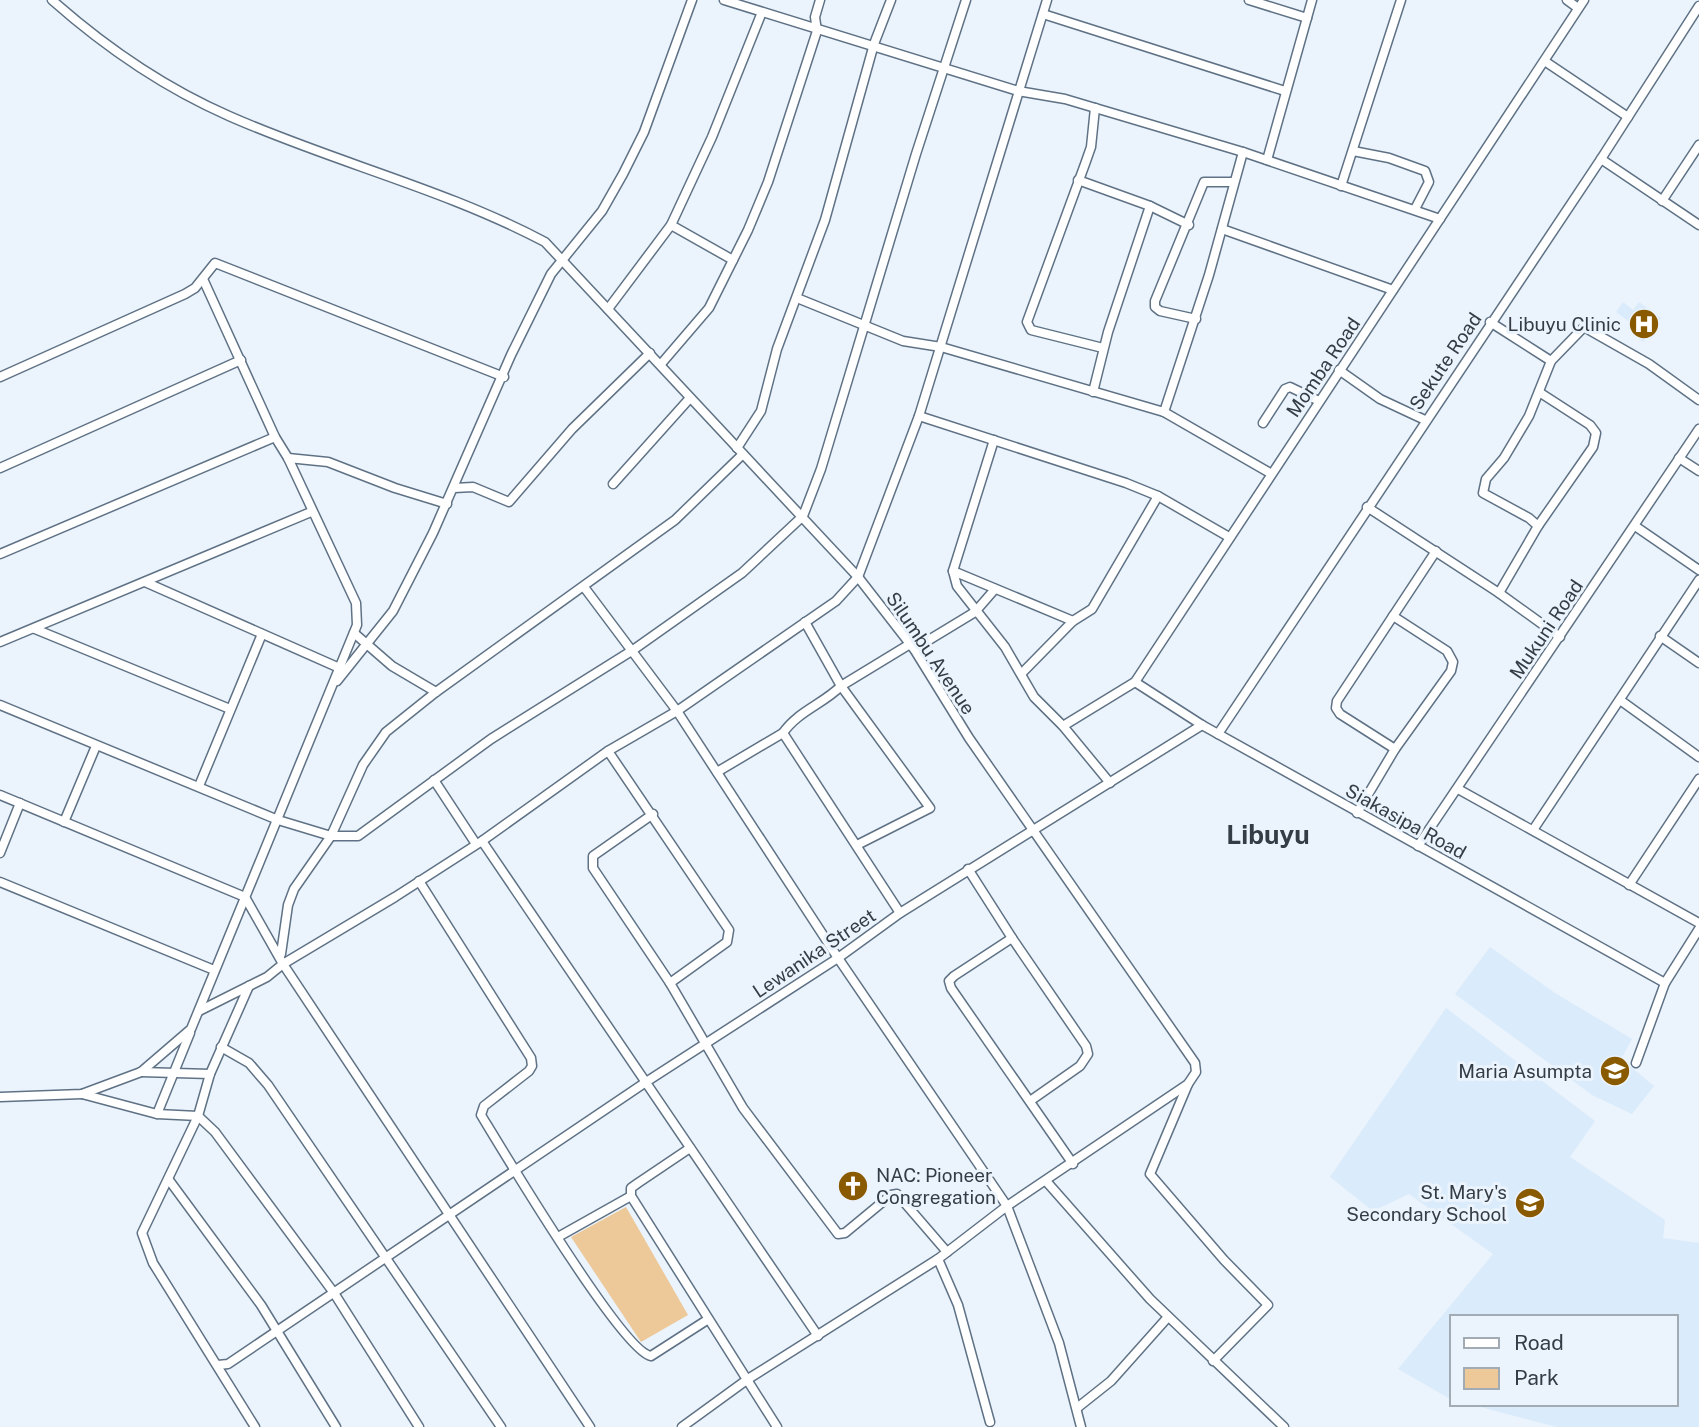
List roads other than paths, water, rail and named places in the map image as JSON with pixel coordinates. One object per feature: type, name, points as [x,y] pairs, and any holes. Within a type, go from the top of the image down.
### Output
[{"type":"street","name":"Silumbu Avenue","points":[[52,0],[91,34],[128,59],[228,116],[500,218],[545,242],[803,516],[858,577],[912,647],[969,738],[1195,1063],[1196,1072],[1188,1084]]},
{"type":"street","points":[[343,669],[368,645],[393,611],[454,488],[504,377],[511,355],[551,274],[601,211],[623,174],[644,132],[692,0]]},
{"type":"street","points":[[723,0],[750,4],[762,12],[817,31],[874,44],[1018,91],[1095,108],[1243,152],[1440,219]]},
{"type":"street","points":[[661,364],[709,308],[768,182],[817,31],[815,17],[820,0]]},
{"type":"street","points":[[282,959],[284,923],[294,889],[331,836],[344,802],[373,748],[393,726],[436,692],[676,520],[740,451],[761,411],[777,349],[825,220],[874,44],[891,0]]},
{"type":"street","points":[[0,705],[278,820],[331,836],[358,836],[531,712],[633,650],[742,573],[803,516],[821,469],[943,66],[966,0]]},
{"type":"street","points":[[199,1011],[248,986],[282,959],[419,881],[479,842],[608,751],[677,711],[836,601],[858,577],[919,416],[982,220],[1046,0]]},
{"type":"street","points":[[1250,0],[1307,18]]},
{"type":"street","points":[[1266,160],[1312,0]]},
{"type":"street","points":[[1341,186],[1401,0]]},
{"type":"street","points":[[1567,0],[1581,4]]},
{"type":"street","name":"Momba Road","points":[[1063,726],[1135,682],[1270,473],[1546,62],[1581,4]]},
{"type":"street","name":"Sekute Road","points":[[1218,734],[1425,419],[1601,159],[1699,6]]},
{"type":"street","points":[[608,309],[671,225],[712,137],[762,12]]},
{"type":"street","points":[[1043,14],[1285,91]]},
{"type":"street","points":[[1546,62],[1628,117]]},
{"type":"street","points":[[1095,108],[1091,147],[1046,263],[1027,327],[1103,348]]},
{"type":"street","points":[[1662,201],[1699,145]]},
{"type":"street","points":[[1353,151],[1389,158],[1424,171],[1429,182],[1415,209]]},
{"type":"street","points":[[1164,412],[1196,319],[1243,152]]},
{"type":"street","points":[[1601,159],[1699,225]]},
{"type":"street","points":[[1078,180],[1150,206],[1189,225]]},
{"type":"street","points":[[1196,319],[1155,307],[1161,283],[1189,225],[1204,182],[1234,182]]},
{"type":"street","points":[[1093,392],[1103,348],[1150,206]]},
{"type":"street","points":[[671,225],[733,260]]},
{"type":"street","points":[[1222,229],[1393,290]]},
{"type":"street","points":[[0,377],[185,294],[203,279],[215,264],[504,377]]},
{"type":"street","points":[[157,1114],[214,970],[343,669],[359,613],[203,279]]},
{"type":"street","points":[[797,298],[903,341],[941,347],[1164,412],[1270,473]]},
{"type":"street","points":[[1490,322],[1551,361]]},
{"type":"street","points":[[1538,526],[1529,517],[1483,493],[1486,479],[1516,440],[1551,361],[1584,327],[1649,365],[1699,400]]},
{"type":"street","points":[[454,488],[473,487],[509,502],[572,429],[650,352]]},
{"type":"street","points":[[0,468],[241,360]]},
{"type":"street","points":[[1339,370],[1380,399],[1425,419]]},
{"type":"street","points":[[1264,422],[1285,389],[1290,387],[1319,401]]},
{"type":"street","points":[[1499,593],[1538,526],[1593,447],[1596,433],[1590,425],[1539,391]]},
{"type":"street","points":[[613,484],[690,398]]},
{"type":"street","points":[[919,416],[1158,496],[1229,537]]},
{"type":"street","name":"Mukuni Road","points":[[1418,846],[1699,429]]},
{"type":"street","points":[[0,554],[275,437]]},
{"type":"street","points":[[995,440],[953,572],[957,586],[1005,647],[1034,697],[1063,726],[1110,783]]},
{"type":"street","points":[[288,458],[328,462],[446,504]]},
{"type":"street","points":[[1679,458],[1699,471]]},
{"type":"street","points":[[1022,673],[1073,621],[1092,609],[1158,496]]},
{"type":"street","points":[[1367,507],[1499,593],[1560,637]]},
{"type":"street","points":[[0,642],[311,512]]},
{"type":"street","points":[[1635,526],[1699,570]]},
{"type":"street","points":[[1395,749],[1340,714],[1336,708],[1436,551]]},
{"type":"street","points":[[953,572],[1073,621]]},
{"type":"street","points":[[1533,830],[1699,580]]},
{"type":"street","points":[[145,582],[343,669]]},
{"type":"street","points":[[584,587],[677,711],[838,958],[1007,1206],[1059,1343],[1081,1427]]},
{"type":"street","points":[[717,772],[783,733],[789,724],[829,698],[841,686],[975,612],[995,589]]},
{"type":"street","points":[[1357,813],[1395,749],[1451,671],[1453,662],[1447,651],[1393,616]]},
{"type":"street","points":[[805,622],[841,686],[930,808],[857,845]]},
{"type":"street","points":[[34,629],[230,709]]},
{"type":"street","points":[[354,633],[393,666],[436,692]]},
{"type":"street","points":[[199,786],[262,634]]},
{"type":"street","points":[[1660,636],[1699,663]]},
{"type":"street","name":"Siakasipa Road","points":[[1135,682],[1202,725],[1665,983]]},
{"type":"street","points":[[1620,700],[1699,757]]},
{"type":"street","name":"Lewanika Street","points":[[218,1365],[228,1364],[706,1043],[838,958],[900,913],[1202,725]]},
{"type":"street","points":[[783,733],[900,913]]},
{"type":"street","points":[[64,822],[96,746]]},
{"type":"street","points":[[608,751],[729,930],[727,942],[670,983]]},
{"type":"street","points":[[1629,885],[1699,779]]},
{"type":"street","points":[[434,780],[646,1083],[818,1336]]},
{"type":"street","points":[[1458,789],[1699,923]]},
{"type":"street","points":[[0,795],[245,897],[282,959],[590,1427]]},
{"type":"street","points":[[0,853],[20,803]]},
{"type":"street","points":[[653,814],[598,852],[592,863],[670,983],[743,1108],[838,1234],[845,1233],[891,1195],[897,1194],[947,1252]]},
{"type":"street","points":[[968,869],[1086,1046],[1088,1054],[1080,1066],[1030,1101]]},
{"type":"street","points":[[419,881],[531,1058],[532,1066],[529,1072],[481,1110],[558,1237],[624,1334],[643,1355],[651,1356],[707,1320]]},
{"type":"street","points":[[0,883],[214,970]]},
{"type":"street","points":[[1636,1063],[1665,983],[1699,929]]},
{"type":"street","points":[[1012,938],[949,981],[1073,1164]]},
{"type":"street","points":[[248,986],[210,1074],[198,1116],[142,1233],[153,1263],[255,1427]]},
{"type":"street","points":[[82,1094],[141,1072],[191,1029]]},
{"type":"street","points":[[221,1047],[258,1072],[501,1427]]},
{"type":"street","points":[[141,1072],[210,1074]]},
{"type":"street","points":[[682,1427],[747,1379],[938,1259],[1007,1206],[1188,1084]]},
{"type":"street","points":[[1188,1084],[1150,1174],[1224,1260],[1268,1305],[1213,1360]]},
{"type":"street","points":[[0,1097],[82,1094],[157,1114],[198,1116],[223,1140],[334,1293],[419,1427]]},
{"type":"street","points":[[690,1148],[638,1182],[631,1188],[631,1196],[777,1427]]},
{"type":"street","points":[[169,1180],[277,1329],[336,1427]]},
{"type":"street","points":[[1046,1181],[1168,1317],[1284,1427]]},
{"type":"street","points":[[558,1237],[631,1196]]},
{"type":"street","points":[[938,1259],[958,1305],[990,1422]]},
{"type":"street","points":[[1077,1408],[1111,1381],[1168,1317]]},
{"type":"place","name":"Libuyu Clinic","points":[[1644,324]]},
{"type":"place","name":"Maria Asumpta","points":[[1615,1071]]},
{"type":"place","name":"NAC: Pioneer Congregation","points":[[853,1186]]},
{"type":"place","name":"St. Mary's Secondary School","points":[[1530,1203]]},
{"type":"district","name":"Libuyu","points":[[1268,834]]}]
